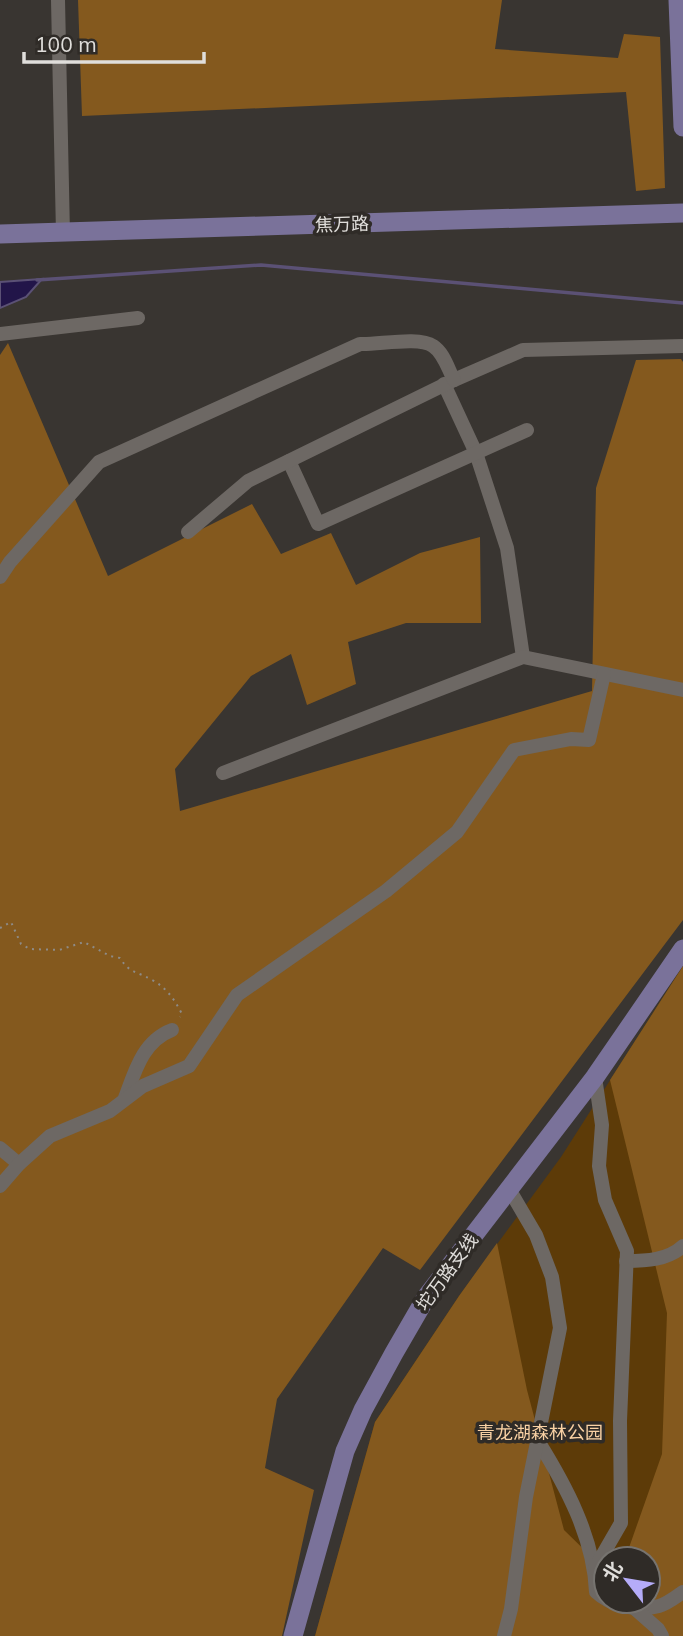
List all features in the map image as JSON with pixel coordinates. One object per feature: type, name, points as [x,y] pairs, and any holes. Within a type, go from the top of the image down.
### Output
[{"type":"main road","points":[[678,0],[683,127]]},
{"type":"main road","name":"焦万路","points":[[0,234],[683,213]]},
{"type":"main road","name":"坨万路支线","points":[[293,1636],[345,1451],[363,1410],[427,1296],[595,1077],[683,949]]},
{"type":"street","points":[[58,0],[63,234]]},
{"type":"street","points":[[0,334],[138,318]]},
{"type":"street","points":[[0,577],[10,562],[99,462],[360,344],[432,344],[441,354],[507,548],[523,657]]},
{"type":"street","points":[[188,533],[248,481],[449,382],[523,350],[683,346]]},
{"type":"street","points":[[289,461],[317,524],[527,430]]},
{"type":"street","points":[[223,773],[523,657],[683,690]]},
{"type":"street","points":[[0,1186],[19,1164],[50,1136],[110,1111],[143,1086],[189,1066],[237,995],[386,891],[457,832],[514,750],[571,739],[589,740],[604,674]]},
{"type":"street","points":[[125,1100],[142,1054],[161,1034],[172,1030]]},
{"type":"street","points":[[595,1077],[602,1125],[599,1166],[605,1200],[626,1251],[620,1421],[621,1522],[608,1545]]},
{"type":"street","points":[[2,1152],[19,1164]]},
{"type":"street","points":[[504,1636],[511,1609],[526,1497],[560,1328],[552,1277],[536,1235],[509,1189]]},
{"type":"street","points":[[626,1261],[646,1261],[676,1253],[683,1245]]},
{"type":"street","points":[[538,1441],[565,1485],[592,1560]]},
{"type":"street","points":[[662,1605],[683,1592]]},
{"type":"street","points":[[642,1615],[662,1636]]},
{"type":"path","points":[[0,928],[12,922],[20,944],[30,949],[59,950],[84,942],[120,958],[128,970],[152,979],[170,993],[182,1014],[172,1030]]},
{"type":"green space","name":"青龙湖森林公园","points":[[683,966],[683,1636],[315,1636],[375,1422],[459,1296],[561,1157]]},
{"type":"shaded area","points":[[78,0],[502,0],[495,49],[618,58],[624,34],[660,37],[665,188],[636,191],[626,92],[82,116]]},
{"type":"shaded area","points":[[42,279],[26,297],[0,308],[0,282]]},
{"type":"shaded area","points":[[8,343],[108,576],[252,504],[281,554],[331,533],[356,585],[420,553],[480,537],[481,623],[406,623],[348,642],[356,684],[307,705],[291,654],[251,676],[175,769],[180,811],[592,691],[596,488],[636,360],[681,359],[683,362],[683,920],[420,1270],[383,1248],[277,1399],[265,1468],[314,1490],[282,1636],[0,1636],[0,355]]},
{"type":"shaded area","name":"青龙湖森林公园","points":[[683,966],[683,1636],[315,1636],[375,1422],[497,1243],[527,1390],[564,1530],[592,1557],[592,1615],[662,1615],[662,1545],[630,1545],[662,1454],[667,1313],[610,1080]]},
{"type":"waterway","points":[[37,280],[261,265],[683,303]]}]
